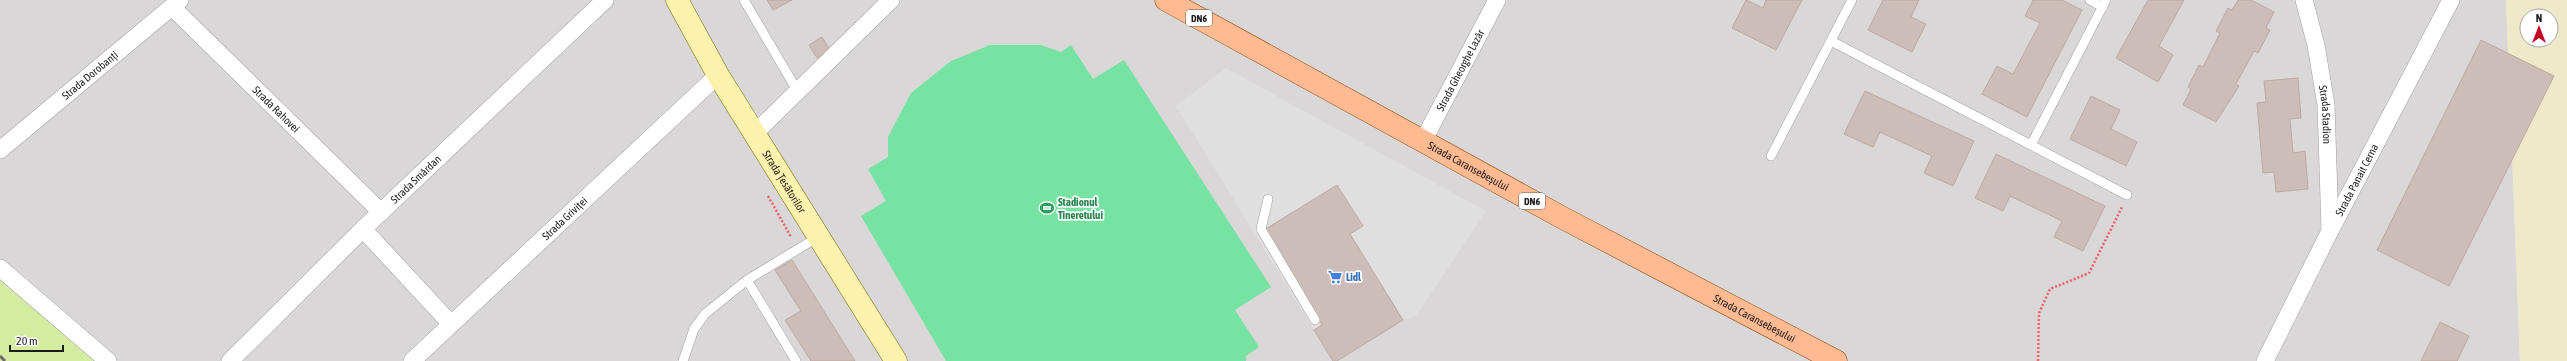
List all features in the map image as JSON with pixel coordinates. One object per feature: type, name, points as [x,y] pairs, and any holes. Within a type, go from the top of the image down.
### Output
[{"type":"main road","name":"Strada Țesătorilor","points":[[677,0],[718,75],[896,361]]},
{"type":"main road","name":"Strada Caransebeșului","points":[[1166,0],[1563,218],[1812,352],[1836,361]]},
{"type":"street","name":"Strada Smârdan","points":[[230,361],[363,229],[605,0]]},
{"type":"street","points":[[754,134],[892,0]]},
{"type":"street","name":"Strada Gheorghe Lazăr","points":[[1423,141],[1497,0]]},
{"type":"street","name":"Strada Stadion","points":[[2304,0],[2316,45],[2326,105],[2330,231]]},
{"type":"street","name":"Strada Panait Cerna","points":[[2265,361],[2330,231],[2451,0]]},
{"type":"street","name":"Strada Rahovei","points":[[176,3],[381,212]]},
{"type":"street","name":"Strada Dorobanți","points":[[0,150],[176,3]]},
{"type":"street","name":"Strada Griviței","points":[[412,361],[718,75]]},
{"type":"street","points":[[363,229],[451,324]]},
{"type":"street","points":[[0,268],[108,361]]},
{"type":"lane","points":[[744,0],[798,92]]},
{"type":"lane","points":[[1771,156],[1852,0]]},
{"type":"lane","points":[[2031,145],[2105,3],[2090,0]]},
{"type":"lane","points":[[1831,41],[2127,195]]},
{"type":"lane","points":[[1268,199],[1261,229],[1315,320]]},
{"type":"lane","points":[[683,361],[694,329],[705,314],[747,280],[818,236]]},
{"type":"lane","points":[[747,280],[796,361]]},
{"type":"path","points":[[2038,361],[2039,313],[2050,289],[2089,273],[2127,195]]},
{"type":"shaded area","points":[[0,0],[2506,0],[2520,361],[0,361]]},
{"type":"shaded area","points":[[2506,0],[2567,0],[2567,361],[2520,361]]},
{"type":"shaded area","points":[[1226,68],[1486,211],[1416,316],[1403,320],[1350,234],[1363,226],[1337,185],[1264,230],[1322,325],[1314,330],[1176,106]]},
{"type":"green space","name":"Stadionul Tineretului","points":[[990,45],[1041,45],[1061,52],[1071,45],[1093,79],[1124,60],[1271,287],[1235,310],[1259,347],[1246,356],[1246,361],[946,361],[861,216],[886,201],[868,169],[888,157],[888,137],[911,93],[951,61]]},
{"type":"green space","points":[[0,280],[94,361],[0,361]]},
{"type":"building","points":[[767,0],[792,0],[773,10]]},
{"type":"building","points":[[1746,0],[1763,8],[1766,0],[1802,0],[1776,50],[1732,28]]},
{"type":"building","points":[[1883,0],[1919,0],[1911,17],[1926,24],[1912,52],[1868,30]]},
{"type":"building","points":[[2033,0],[2062,0],[2082,10],[2027,117],[1982,94],[1997,66],[2013,74],[2040,23],[2025,16]]},
{"type":"building","points":[[2148,0],[2184,0],[2159,46],[2173,55],[2158,82],[2116,58]]},
{"type":"building","points":[[2238,0],[2251,0],[2274,12],[2266,28],[2270,30],[2258,53],[2254,51],[2236,84],[2239,86],[2216,122],[2183,105],[2191,89],[2188,87],[2199,65],[2203,67],[2220,33],[2216,31],[2228,8],[2232,10]]},
{"type":"building","points":[[822,37],[830,50],[817,58],[809,45]]},
{"type":"building","points":[[2481,40],[2554,76],[2449,286],[2377,250]]},
{"type":"building","points":[[2298,78],[2301,118],[2290,119],[2293,153],[2305,151],[2308,189],[2276,192],[2274,172],[2263,173],[2257,103],[2266,102],[2264,81]]},
{"type":"building","points":[[1865,91],[1974,141],[1953,186],[1924,173],[1932,156],[1880,132],[1873,147],[1844,134]]},
{"type":"building","points":[[2091,96],[2120,110],[2111,129],[2137,142],[2126,166],[2070,139]]},
{"type":"building","points":[[1996,154],[2105,206],[2083,251],[2054,237],[2062,221],[2010,196],[2003,211],[1975,198]]},
{"type":"building","name":"Lidl","points":[[1337,185],[1363,226],[1350,234],[1403,320],[1337,361],[1333,361],[1314,330],[1322,325],[1264,230]]},
{"type":"building","points":[[792,260],[855,361],[811,361],[785,320],[801,311],[775,270]]},
{"type":"building","points":[[2440,322],[2469,336],[2457,361],[2421,361]]},
{"type":"railway","points":[[0,356],[5,361]]},
{"type":"place","name":"Stadionul Tineretului","points":[[1047,208]]},
{"type":"place","name":"Lidl","points":[[1335,277]]}]
